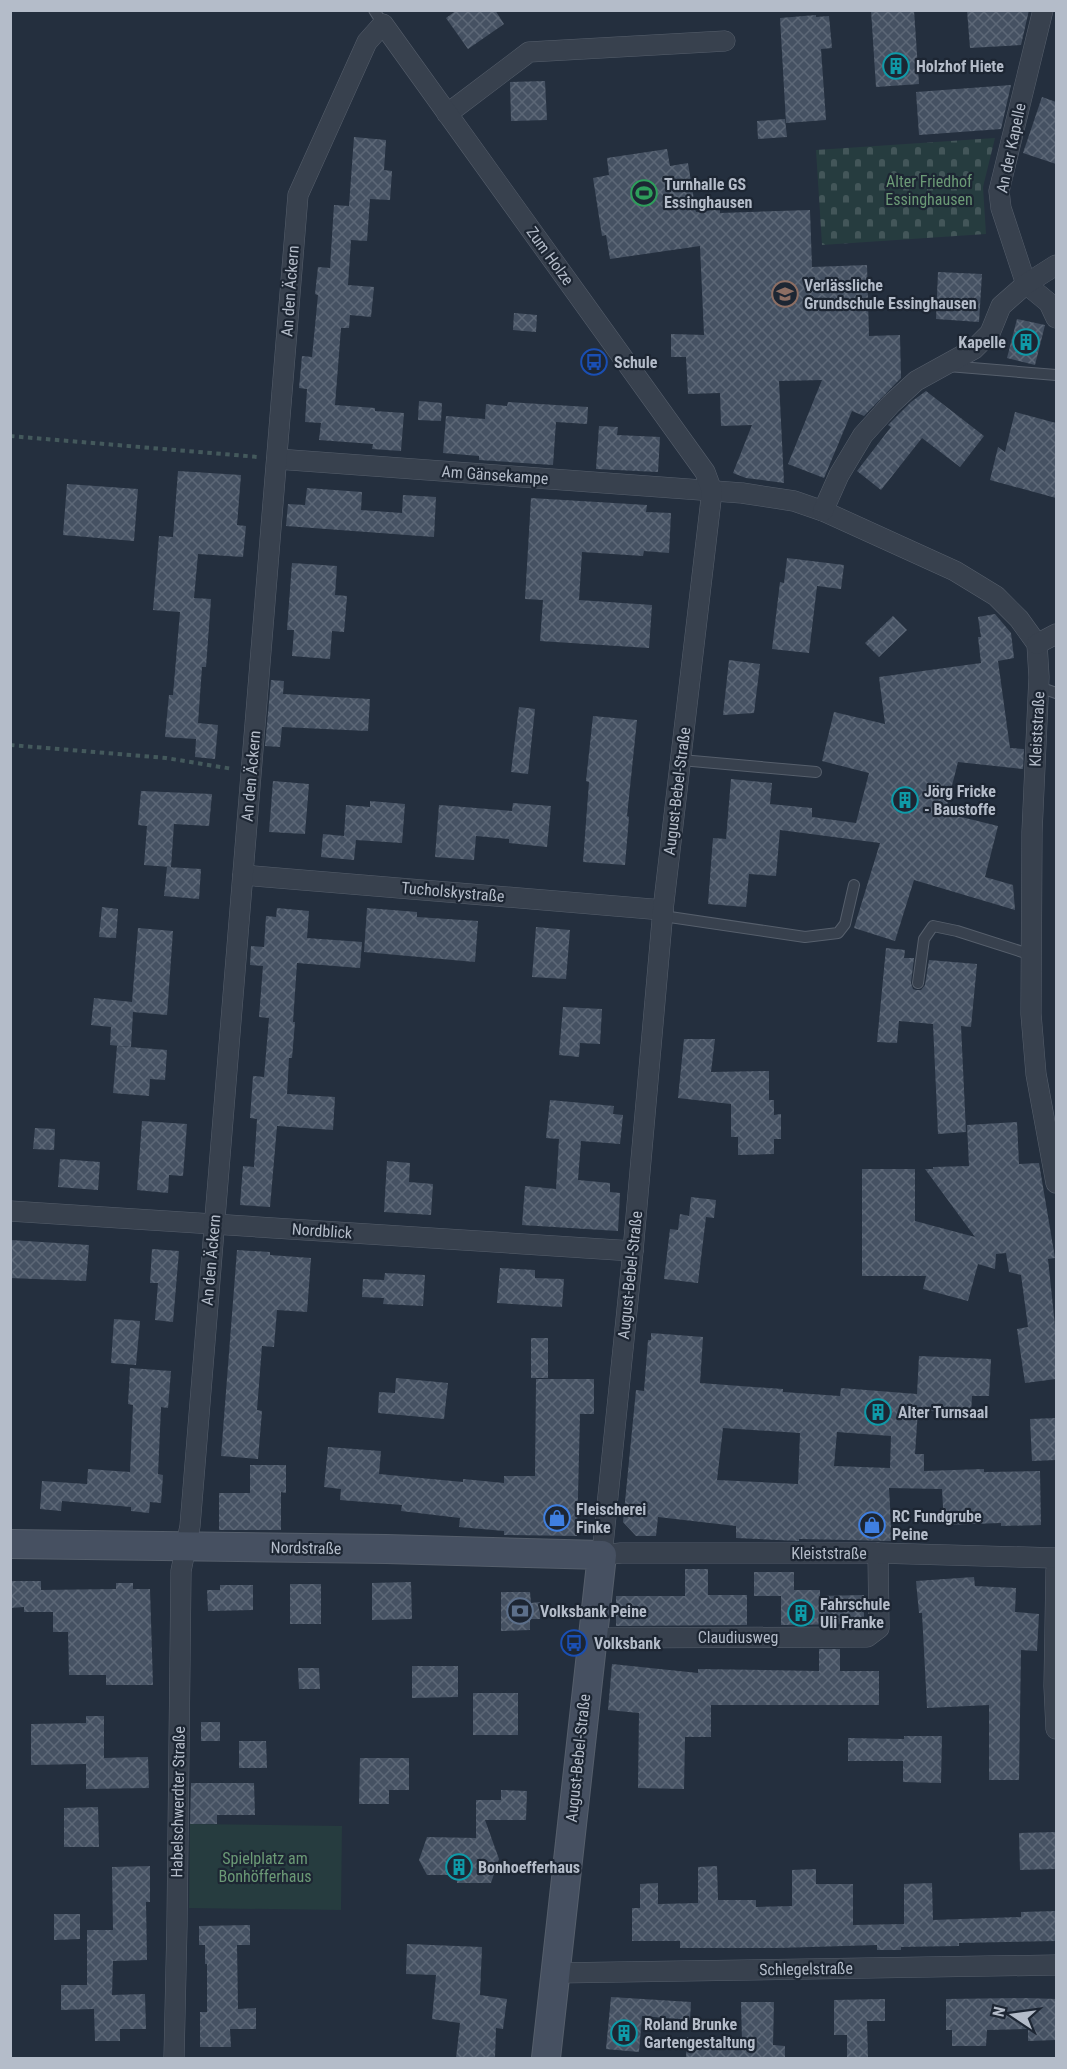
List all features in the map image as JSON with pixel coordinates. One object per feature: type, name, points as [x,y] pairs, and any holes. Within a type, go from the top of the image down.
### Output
[{"type":"street","name":"An der Kapelle","points":[[1026,284],[1001,208],[999,191],[1043,10]]},
{"type":"street","name":"Zum Holze","points":[[378,17],[705,472],[712,491]]},
{"type":"street","name":"An den Äckern","points":[[186,1547],[190,1526],[298,195],[378,17]]},
{"type":"street","points":[[447,114],[530,52],[725,41]]},
{"type":"street","points":[[823,511],[838,475],[863,435],[891,404],[916,381],[974,349],[990,333],[1001,306],[1026,284],[1056,265]]},
{"type":"street","points":[[1026,284],[1048,303],[1056,318]]},
{"type":"street","name":"Am Gänsekampe","points":[[277,459],[712,491]]},
{"type":"street","points":[[712,491],[794,501],[823,511],[955,571],[996,596],[1019,619],[1037,644],[1056,634]]},
{"type":"street","name":"August-Bebel-Straße","points":[[546,2058],[602,1555],[633,1251],[663,913],[712,491]]},
{"type":"street","name":"Kleiststraße","points":[[1037,644],[1048,690],[1032,832],[1031,1014],[1036,1074],[1056,1182]]},
{"type":"street","name":"Tucholskystraße","points":[[243,875],[663,913]]},
{"type":"street","name":"Nordblick","points":[[10,1211],[633,1251]]},
{"type":"street","name":"Nordstraße","points":[[10,1544],[386,1549],[602,1555]]},
{"type":"street","name":"Habelschwerdter Straße","points":[[174,2058],[181,1571],[186,1547]]},
{"type":"street","name":"Kleiststraße","points":[[602,1555],[621,1553],[878,1553],[1056,1558]]},
{"type":"street","name":"Claudiusweg","points":[[592,1638],[867,1637],[879,1628],[878,1553]]},
{"type":"street","points":[[1056,1570],[1054,1635],[1056,1729]]},
{"type":"street","name":"Schlegelstraße","points":[[555,1973],[1056,1965]]},
{"type":"lane","points":[[945,366],[1056,375]]},
{"type":"lane","points":[[681,760],[816,772]]},
{"type":"lane","points":[[663,913],[805,937],[837,933],[845,924],[854,885]]},
{"type":"lane","points":[[918,983],[924,939],[933,926],[957,931],[1032,955]]},
{"type":"path","points":[[10,436],[277,459]]},
{"type":"path","points":[[10,745],[166,758],[251,772]]},
{"type":"green space","name":"Alter Friedhof Essinghausen","points":[[995,138],[983,187],[986,234],[822,245],[816,150]]},
{"type":"green space","name":"Spielplatz am Bonhöfferhaus","points":[[190,1824],[342,1826],[341,1910],[189,1908]]},
{"type":"building","points":[[457,10],[495,10],[504,24],[468,49],[446,18]]},
{"type":"building","points":[[871,10],[914,10],[919,84],[876,87]]},
{"type":"building","points":[[967,10],[1029,10],[1021,45],[970,48]]},
{"type":"building","points":[[816,15],[816,17],[829,16],[832,48],[821,49],[826,120],[786,123],[780,18]]},
{"type":"building","points":[[545,81],[547,120],[511,121],[510,82]]},
{"type":"building","points":[[1011,85],[1001,129],[919,135],[916,92]]},
{"type":"building","points":[[1042,97],[1056,102],[1056,164],[1023,153]]},
{"type":"building","points":[[785,119],[787,137],[758,139],[757,121]]},
{"type":"building","points":[[354,137],[386,140],[384,170],[392,171],[390,200],[370,199],[367,241],[351,240],[348,285],[374,287],[371,317],[350,315],[349,328],[341,328],[335,405],[404,413],[401,451],[372,449],[373,444],[319,440],[321,423],[305,422],[307,389],[299,388],[302,356],[312,357],[318,295],[315,294],[318,267],[330,268],[334,205],[349,206]]},
{"type":"building","points":[[667,149],[670,166],[688,163],[696,212],[720,209],[720,213],[810,210],[812,267],[867,265],[869,336],[900,335],[901,378],[864,416],[852,411],[824,478],[788,464],[822,380],[779,381],[784,483],[746,478],[733,473],[752,425],[721,426],[720,393],[688,394],[686,357],[671,357],[671,334],[704,335],[700,246],[610,259],[606,235],[602,236],[593,178],[609,175],[607,158]]},
{"type":"building","points":[[938,272],[982,274],[979,322],[936,319]]},
{"type":"building","points":[[514,313],[537,315],[536,332],[513,330]]},
{"type":"building","name":"Kapelle","points":[[1017,319],[1045,325],[1035,365],[1007,358]]},
{"type":"building","points":[[926,391],[984,436],[960,467],[922,438],[881,490],[857,471],[891,427],[888,425],[911,402]]},
{"type":"building","points":[[419,401],[442,403],[441,421],[418,420]]},
{"type":"building","points":[[508,402],[588,407],[587,424],[556,422],[553,465],[479,460],[479,456],[443,453],[446,416],[485,419],[486,404],[507,406]]},
{"type":"building","points":[[1015,412],[1056,423],[1056,498],[990,480],[998,447],[1005,452]]},
{"type":"building","points":[[599,426],[618,427],[617,435],[660,437],[658,472],[596,469]]},
{"type":"building","points":[[178,471],[241,475],[237,525],[246,526],[243,557],[198,554],[194,598],[211,599],[206,667],[202,667],[198,723],[218,725],[215,759],[195,757],[196,739],[165,737],[169,695],[173,695],[180,612],[153,610],[159,536],[173,537]]},
{"type":"building","points":[[67,484],[138,489],[134,541],[63,535]]},
{"type":"building","points":[[307,488],[362,492],[361,510],[402,513],[403,495],[436,497],[434,537],[286,526],[288,504],[305,505]]},
{"type":"building","points":[[531,498],[647,505],[646,512],[671,513],[669,553],[644,551],[643,556],[582,552],[579,600],[652,605],[649,648],[540,641],[543,600],[525,599]]},
{"type":"building","points":[[787,558],[844,565],[841,589],[817,586],[809,653],[772,649],[780,582],[784,583]]},
{"type":"building","points":[[292,563],[337,566],[335,595],[347,596],[344,632],[332,631],[330,659],[292,656],[294,630],[287,630]]},
{"type":"building","points":[[995,614],[1011,633],[1014,658],[998,661],[1010,748],[1024,749],[1023,769],[958,762],[945,813],[998,826],[985,877],[1013,885],[1015,910],[914,880],[895,941],[854,928],[880,843],[780,830],[776,876],[749,874],[746,907],[708,904],[713,838],[726,839],[731,779],[772,783],[770,804],[812,808],[812,817],[856,823],[869,773],[822,761],[834,712],[885,724],[879,677],[981,663],[978,617]]},
{"type":"building","points":[[893,616],[907,630],[879,657],[865,643]]},
{"type":"building","points":[[729,660],[760,664],[754,713],[723,715]]},
{"type":"building","points":[[271,680],[284,681],[283,694],[370,699],[368,731],[282,727],[280,747],[265,746]]},
{"type":"building","points":[[519,707],[535,709],[528,774],[511,772]]},
{"type":"building","points":[[593,716],[637,720],[627,816],[629,817],[625,865],[583,862],[589,782],[586,781]]},
{"type":"building","points":[[273,781],[309,784],[305,834],[269,832]]},
{"type":"building","points":[[141,791],[212,794],[209,826],[174,824],[171,867],[144,865],[147,826],[138,825]]},
{"type":"building","points":[[370,801],[405,804],[402,843],[356,840],[354,860],[321,857],[323,834],[344,836],[346,805],[370,807]]},
{"type":"building","points":[[513,803],[551,806],[547,847],[509,843],[509,839],[476,836],[474,860],[435,857],[439,805],[512,811]]},
{"type":"building","points":[[167,867],[201,869],[199,899],[164,896]]},
{"type":"building","points":[[102,907],[118,909],[116,938],[99,937]]},
{"type":"building","points":[[277,908],[309,911],[307,938],[362,942],[360,968],[297,963],[293,1022],[295,1022],[292,1058],[289,1058],[287,1094],[335,1097],[333,1130],[277,1126],[270,1207],[240,1205],[243,1166],[254,1167],[257,1119],[250,1118],[253,1076],[264,1077],[269,1018],[259,1017],[263,966],[250,965],[251,946],[264,947],[266,916],[276,917]]},
{"type":"building","points":[[367,908],[417,912],[417,917],[478,921],[475,962],[364,952]]},
{"type":"building","points":[[536,927],[570,930],[566,979],[532,977]]},
{"type":"building","points":[[138,928],[173,931],[167,1015],[133,1012],[131,1047],[110,1045],[111,1027],[91,1025],[94,998],[132,1002]]},
{"type":"building","points":[[886,948],[905,950],[904,958],[914,958],[911,983],[913,989],[916,990],[921,990],[925,985],[929,960],[977,964],[971,1027],[961,1026],[966,1132],[938,1134],[933,1024],[899,1021],[897,1043],[877,1042]]},
{"type":"building","points":[[563,1007],[602,1009],[600,1044],[580,1043],[579,1057],[559,1055]]},
{"type":"building","points":[[684,1039],[715,1039],[711,1072],[769,1071],[769,1100],[774,1100],[774,1115],[781,1114],[781,1139],[774,1139],[774,1154],[738,1155],[738,1137],[731,1137],[731,1104],[678,1098]]},
{"type":"building","points":[[117,1046],[167,1050],[165,1080],[150,1079],[149,1096],[113,1093]]},
{"type":"building","points":[[550,1100],[614,1106],[613,1114],[623,1115],[620,1144],[581,1141],[578,1180],[610,1183],[610,1192],[620,1193],[618,1231],[522,1225],[525,1186],[556,1189],[559,1139],[546,1138]]},
{"type":"building","points":[[142,1121],[187,1124],[183,1176],[169,1175],[168,1193],[137,1190]]},
{"type":"building","points":[[1017,1122],[1019,1164],[1039,1163],[1055,1258],[1048,1259],[1056,1335],[1056,1379],[1025,1383],[1017,1329],[1028,1327],[1021,1275],[1009,1272],[1006,1253],[996,1254],[995,1269],[978,1264],[968,1301],[923,1289],[926,1276],[862,1276],[862,1169],[915,1169],[915,1221],[975,1237],[925,1169],[969,1166],[967,1125]]},
{"type":"building","points":[[35,1128],[55,1129],[54,1150],[33,1149]]},
{"type":"building","points":[[60,1159],[100,1162],[98,1190],[58,1187]]},
{"type":"building","points":[[387,1161],[410,1163],[409,1182],[433,1184],[431,1215],[384,1212]]},
{"type":"building","points":[[691,1197],[716,1200],[714,1218],[706,1217],[698,1283],[664,1279],[670,1229],[678,1230],[680,1214],[689,1216]]},
{"type":"building","points":[[10,1240],[89,1245],[86,1281],[10,1278]]},
{"type":"building","points":[[152,1249],[179,1251],[173,1322],[155,1320],[158,1283],[150,1283]]},
{"type":"building","points":[[237,1250],[311,1258],[307,1312],[277,1310],[274,1347],[262,1346],[257,1410],[262,1411],[258,1459],[221,1456]]},
{"type":"building","points":[[500,1268],[535,1270],[535,1278],[564,1279],[562,1307],[497,1303]]},
{"type":"building","points":[[385,1273],[425,1275],[423,1306],[383,1304],[384,1298],[362,1297],[363,1279],[384,1280]]},
{"type":"building","points":[[114,1319],[140,1321],[136,1365],[111,1363]]},
{"type":"building","points":[[651,1333],[703,1337],[700,1383],[840,1396],[841,1388],[917,1394],[919,1356],[991,1359],[989,1396],[972,1396],[971,1414],[918,1410],[915,1454],[924,1454],[924,1471],[984,1469],[984,1472],[1040,1471],[1041,1525],[1001,1526],[1001,1523],[944,1525],[942,1489],[889,1488],[892,1541],[736,1538],[736,1526],[658,1517],[656,1536],[636,1536],[623,1522],[636,1390],[644,1391],[648,1340],[651,1340]],"holes":[[[723,1428],[800,1433],[798,1484],[717,1480]],[[837,1432],[891,1436],[890,1468],[834,1466]]]},
{"type":"building","points":[[531,1338],[548,1338],[548,1378],[531,1378]]},
{"type":"building","points":[[130,1368],[171,1371],[168,1408],[161,1407],[158,1474],[163,1475],[161,1503],[150,1502],[149,1513],[131,1511],[131,1507],[62,1501],[61,1511],[40,1509],[42,1481],[87,1484],[88,1469],[130,1472],[133,1405],[128,1404]]},
{"type":"building","points":[[396,1378],[448,1383],[444,1419],[378,1413],[379,1392],[395,1393]]},
{"type":"building","points":[[536,1379],[594,1379],[594,1414],[580,1414],[577,1536],[504,1535],[504,1531],[459,1527],[460,1518],[401,1511],[402,1505],[340,1500],[341,1489],[324,1487],[328,1447],[381,1451],[379,1474],[463,1482],[463,1479],[504,1483],[504,1476],[535,1476]]},
{"type":"building","points":[[1056,1418],[1056,1460],[1032,1461],[1030,1419]]},
{"type":"building","points":[[250,1465],[286,1465],[286,1493],[281,1492],[281,1530],[219,1530],[219,1493],[250,1493]]},
{"type":"building","points":[[685,1569],[708,1569],[708,1595],[747,1595],[747,1625],[616,1626],[616,1596],[685,1596]]},
{"type":"building","points":[[754,1572],[794,1572],[794,1590],[820,1590],[820,1596],[864,1595],[864,1624],[781,1625],[781,1596],[754,1596]]},
{"type":"building","points":[[974,1577],[975,1586],[1016,1588],[1015,1612],[1039,1614],[1037,1651],[1021,1650],[1019,1780],[989,1780],[989,1705],[927,1708],[922,1613],[919,1613],[916,1581]]},
{"type":"building","points":[[10,1581],[41,1581],[41,1590],[116,1589],[116,1583],[133,1583],[133,1589],[150,1589],[153,1685],[106,1685],[106,1675],[69,1675],[68,1632],[53,1632],[53,1612],[24,1612],[24,1607],[10,1608]]},
{"type":"building","points":[[411,1582],[412,1619],[372,1620],[372,1583]]},
{"type":"building","points":[[290,1584],[321,1584],[321,1624],[290,1624]]},
{"type":"building","points":[[220,1585],[253,1585],[253,1610],[208,1611],[207,1590],[220,1590]]},
{"type":"building","name":"Volksbank Peine","points":[[501,1592],[530,1592],[531,1603],[540,1602],[540,1619],[530,1619],[530,1630],[501,1631]]},
{"type":"building","points":[[819,1649],[840,1649],[840,1671],[879,1671],[879,1705],[711,1705],[711,1737],[685,1737],[684,1789],[638,1788],[639,1713],[608,1710],[612,1664],[698,1673],[698,1669],[819,1671]]},
{"type":"building","points":[[412,1666],[458,1666],[458,1697],[412,1698]]},
{"type":"building","points":[[298,1668],[319,1668],[320,1689],[299,1689]]},
{"type":"building","points":[[473,1693],[518,1693],[518,1735],[473,1735]]},
{"type":"building","points":[[86,1716],[104,1716],[104,1758],[148,1757],[149,1788],[86,1789],[86,1764],[31,1765],[31,1724],[86,1723]]},
{"type":"building","points":[[201,1722],[220,1722],[220,1741],[201,1741]]},
{"type":"building","points":[[904,1736],[942,1736],[941,1783],[903,1782],[903,1761],[848,1761],[848,1738],[904,1739]]},
{"type":"building","points":[[239,1741],[266,1741],[267,1768],[239,1768]]},
{"type":"building","points":[[360,1758],[409,1758],[409,1790],[389,1790],[389,1804],[359,1804]]},
{"type":"building","points":[[191,1783],[254,1783],[255,1815],[217,1815],[217,1824],[190,1824]]},
{"type":"building","name":"Bonhoefferhaus","points":[[501,1790],[527,1791],[526,1820],[485,1820],[499,1859],[491,1883],[457,1883],[457,1875],[427,1875],[419,1860],[427,1837],[476,1838],[476,1800],[501,1800]]},
{"type":"building","points":[[98,1807],[99,1847],[64,1847],[64,1808]]},
{"type":"building","points":[[1056,1832],[1056,1869],[1020,1870],[1019,1833]]},
{"type":"building","points":[[150,1866],[150,1902],[146,1902],[147,1960],[113,1961],[112,1995],[145,1994],[146,2029],[120,2029],[120,2041],[95,2041],[94,2009],[61,2010],[61,1985],[87,1985],[87,1930],[113,1930],[112,1867]]},
{"type":"building","points":[[717,1866],[718,1900],[756,1900],[756,1907],[792,1906],[792,1870],[816,1869],[816,1884],[853,1884],[853,1925],[904,1924],[904,1884],[932,1883],[933,1920],[1021,1917],[1021,1912],[1056,1911],[1056,1941],[959,1943],[959,1946],[901,1947],[901,1950],[877,1950],[877,1945],[680,1948],[680,1941],[632,1941],[632,1908],[640,1908],[640,1884],[658,1883],[658,1904],[698,1903],[698,1867]]},
{"type":"building","points":[[54,1914],[80,1914],[80,1939],[54,1940]]},
{"type":"building","points":[[250,1925],[250,1945],[237,1945],[238,2009],[256,2008],[256,2029],[230,2029],[231,2047],[200,2047],[200,2012],[207,2012],[207,1964],[205,1964],[205,1945],[199,1945],[199,1926]]},
{"type":"building","points":[[407,1944],[482,1947],[480,1995],[507,1999],[503,2029],[496,2028],[495,2058],[456,2058],[460,2023],[432,2019],[436,1975],[406,1974]]},
{"type":"building","points":[[611,1997],[691,2002],[690,2020],[642,2016],[639,2052],[606,2049]]},
{"type":"building","points":[[885,1999],[885,2021],[867,2021],[868,2058],[847,2058],[847,2035],[834,2035],[834,2000]]},
{"type":"building","points":[[946,1999],[1056,1999],[1056,2040],[1028,2041],[1028,2029],[987,2030],[986,2046],[952,2046],[952,2030],[946,2030]]},
{"type":"building","points":[[741,2002],[774,2002],[773,2045],[785,2046],[785,2058],[686,2058],[687,2037],[742,2042]]},
{"type":"place","name":"Holzhof Hiete","points":[[896,66]]},
{"type":"place","name":"Turnhalle GS Essinghausen","points":[[644,193]]},
{"type":"place","name":"Verlässliche Grundschule Essinghausen","points":[[785,294]]},
{"type":"place","name":"Kapelle","points":[[1026,342]]},
{"type":"place","name":"Schule","points":[[594,362]]},
{"type":"place","name":"Jörg Fricke - Baustoffe","points":[[905,800]]},
{"type":"place","name":"Alter Turnsaal","points":[[878,1412]]},
{"type":"place","name":"Fleischerei Finke","points":[[557,1518]]},
{"type":"place","name":"RC Fundgrube Peine","points":[[872,1525]]},
{"type":"place","name":"Volksbank Peine","points":[[520,1611]]},
{"type":"place","name":"Fahrschule Uli Franke","points":[[801,1613]]},
{"type":"place","name":"Volksbank","points":[[574,1643]]},
{"type":"place","name":"Bonhoefferhaus","points":[[459,1867]]},
{"type":"place","name":"Roland Brunke Gartengestaltung","points":[[624,2033]]}]
